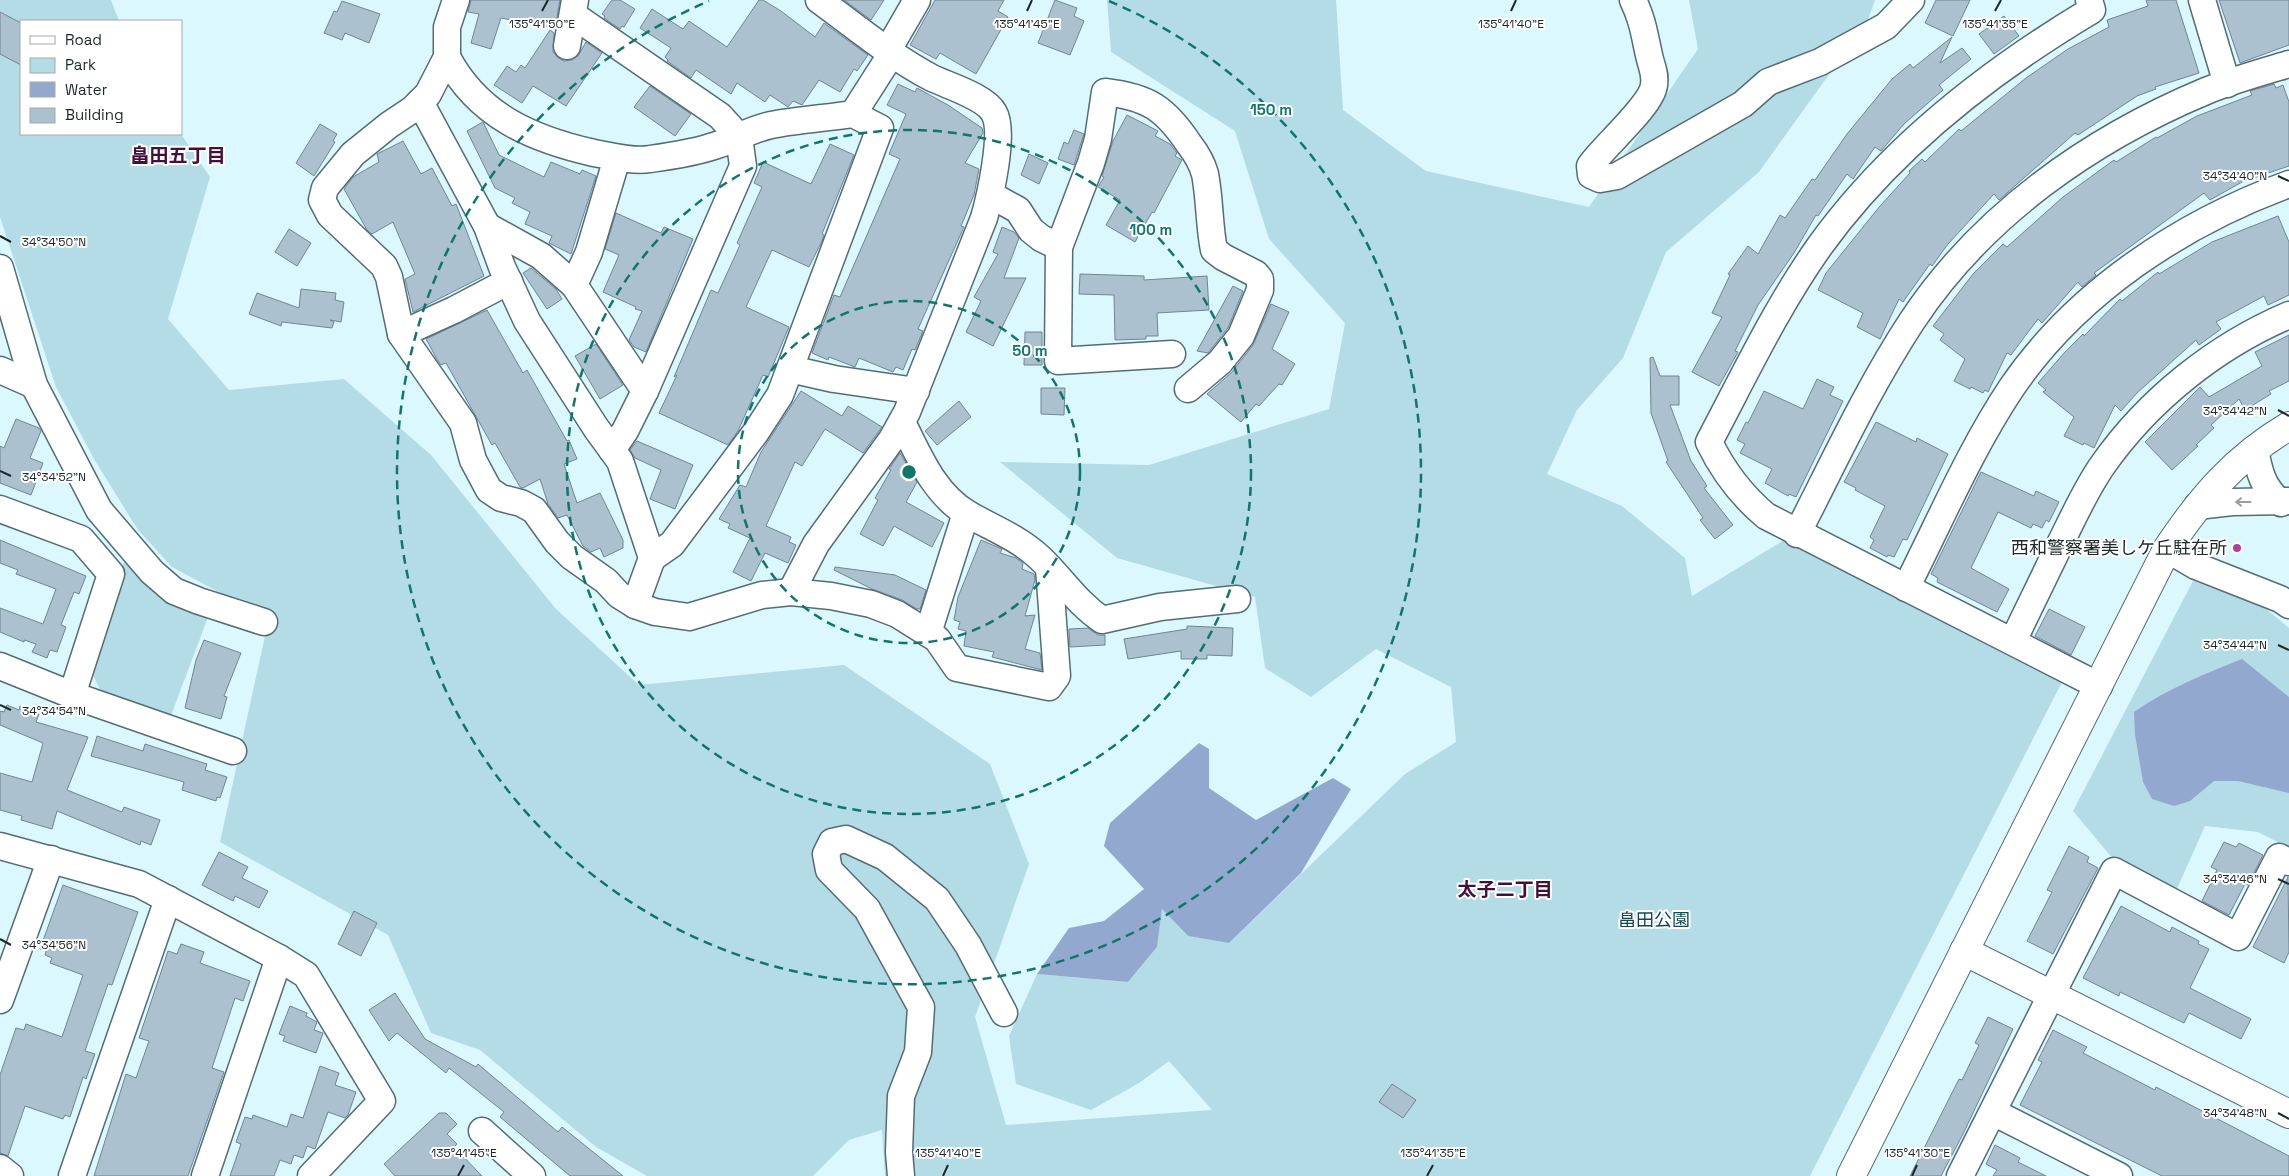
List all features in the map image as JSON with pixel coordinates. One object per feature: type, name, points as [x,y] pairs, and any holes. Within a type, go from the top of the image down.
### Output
[{"type":"street","points":[[456,0],[447,26],[447,57],[428,94],[352,154],[325,188],[322,200],[330,215],[384,266],[389,277],[401,334],[463,423],[473,460],[488,490],[501,498],[534,510],[557,542],[572,557],[606,581],[619,595],[635,605],[655,612],[689,617],[762,595],[791,592],[831,596],[871,604],[896,614],[937,639],[957,668],[1049,687],[1057,676],[1049,568]]},
{"type":"street","points":[[791,592],[816,544],[876,463],[902,422],[916,391],[984,218],[991,195],[997,131],[995,114],[986,103],[931,77],[890,52],[819,0]]},
{"type":"street","points":[[854,114],[890,52],[916,0]]},
{"type":"street","points":[[1633,0],[1642,19],[1649,56],[1655,74],[1654,88],[1643,106],[1599,152],[1590,166],[1591,175],[1600,179],[1617,176],[1743,104],[1768,82],[1820,62],[1886,26],[1911,0]]},
{"type":"street","points":[[2089,0],[2092,10],[1984,80],[1938,118],[1848,210],[1792,287],[1766,332],[1709,442],[1727,475],[1752,504],[1766,516],[1797,534],[2013,641],[2099,686]]},
{"type":"street","points":[[2202,0],[2227,84]]},
{"type":"street","points":[[567,46],[574,7],[720,116],[739,137],[743,166],[644,391],[625,431],[612,450]]},
{"type":"street","points":[[447,57],[458,78],[484,104],[514,126],[545,140],[617,158],[648,159],[716,146],[769,126],[854,114],[880,128],[780,395],[756,432],[672,544],[652,558],[635,605]]},
{"type":"street","points":[[1797,534],[1865,399],[1913,320],[1958,262],[2019,202],[2059,171],[2111,138],[2156,114],[2208,90],[2289,64]]},
{"type":"street","points":[[1172,354],[1058,361],[1059,247],[1098,140],[1105,92],[1130,95],[1158,108],[1175,122],[1198,157],[1205,173],[1214,250],[1223,258],[1256,274],[1260,279],[1260,290],[1241,336],[1220,362],[1188,389]]},
{"type":"street","points":[[420,102],[487,226],[527,321],[620,460],[652,558]]},
{"type":"street","points":[[574,285],[588,252],[617,158]]},
{"type":"street","points":[[1906,588],[1989,424],[2014,386],[2070,319],[2098,294],[2169,241],[2253,197],[2289,184]]},
{"type":"street","points":[[991,195],[1018,210],[1031,230],[1041,238],[1059,247]]},
{"type":"street","points":[[487,226],[540,256],[574,285],[644,391]]},
{"type":"street","points":[[0,268],[34,385],[99,510],[152,572],[174,591],[264,622]]},
{"type":"street","points":[[401,334],[509,282]]},
{"type":"street","points":[[2013,641],[2080,502],[2102,466],[2130,431],[2154,405],[2194,372],[2253,330],[2289,315]]},
{"type":"street","points":[[790,369],[834,379],[916,391]]},
{"type":"street","points":[[0,370],[34,385]]},
{"type":"street","points":[[902,422],[934,483],[947,498],[966,513],[1015,539],[1040,557],[1085,608],[1102,620],[1160,607],[1236,599]]},
{"type":"street","points":[[1851,1176],[2167,550],[2197,506],[2215,484],[2255,449],[2289,426]]},
{"type":"street","points":[[2255,449],[2263,482],[2270,493],[2285,502]]},
{"type":"street","points":[[2197,506],[2232,502],[2285,502]]},
{"type":"street","points":[[0,509],[81,539],[111,574],[72,695]]},
{"type":"street","points":[[928,633],[966,513]]},
{"type":"street","points":[[96,556],[123,539]]},
{"type":"street","points":[[2167,550],[2196,566],[2280,599],[2289,605]]},
{"type":"street","points":[[0,666],[72,695],[233,751]]},
{"type":"street","points":[[901,1176],[899,1152],[900,1096],[918,1052],[921,1007],[867,909],[829,870],[826,854],[832,842],[846,839],[885,856],[937,899],[968,945],[1004,1013]]},
{"type":"street","points":[[0,846],[139,884],[279,958],[306,975],[382,1101],[311,1176]]},
{"type":"street","points":[[1960,1176],[2114,871],[2238,937],[2279,858],[2289,862]]},
{"type":"street","points":[[0,1000],[50,859]]},
{"type":"street","points":[[72,1176],[168,899]]},
{"type":"street","points":[[1964,950],[2289,1114]]},
{"type":"street","points":[[206,1176],[279,958]]},
{"type":"street","points":[[1993,1112],[2109,1174]]},
{"type":"street","points":[[482,1131],[528,1175]]},
{"type":"street","points":[[0,1168],[10,1176]]},
{"type":"green space","name":"畠田公園","points":[[0,0],[111,0],[119,20],[20,20],[20,135],[182,135],[210,177],[168,319],[229,390],[344,379],[431,455],[556,609],[639,685],[844,665],[990,764],[1029,864],[975,1017],[1006,1125],[1212,1110],[1169,1061],[1139,1083],[1091,1110],[1016,1084],[1009,1036],[1037,974],[1128,982],[1157,947],[1162,909],[1188,936],[1229,943],[1405,774],[1456,742],[1451,687],[1376,649],[1311,697],[1265,668],[1255,597],[1117,558],[1000,462],[1149,465],[1329,409],[1345,323],[1269,239],[1235,131],[1111,52],[1107,0],[1336,0],[1343,110],[1426,171],[1589,207],[1698,49],[1689,0],[1875,0],[1868,20],[1759,172],[1666,252],[1623,358],[1577,410],[1547,474],[1622,506],[1685,558],[1692,596],[1784,540],[2062,682],[1810,1176],[885,1176],[882,1130],[849,1140],[813,1176],[647,1176],[596,1147],[480,1050],[431,1033],[388,935],[220,842],[270,613],[228,597],[172,567],[138,530],[94,459],[56,387],[0,217]]},
{"type":"green space","points":[[125,558],[210,612],[170,718],[103,696],[92,673]]},
{"type":"green space","points":[[2193,581],[2264,607],[2289,628],[2289,848],[2258,832],[2205,826],[2176,891],[2113,859],[2073,811]]},
{"type":"water","points":[[2242,659],[2289,697],[2289,793],[2238,781],[2214,781],[2190,801],[2174,806],[2152,799],[2143,782],[2135,735],[2134,712],[2173,689]]},
{"type":"water","points":[[1199,743],[1209,749],[1209,788],[1256,820],[1333,778],[1351,789],[1301,873],[1229,943],[1188,936],[1162,909],[1157,947],[1128,982],[1037,974],[1069,928],[1104,921],[1144,889],[1104,846],[1110,823]]},
{"type":"building","points":[[471,0],[560,0],[555,28],[501,18],[491,49],[471,43],[479,14],[468,12]]},
{"type":"building","points":[[612,0],[620,0],[635,9],[624,27],[622,26],[620,29],[604,18],[605,16],[602,14]]},
{"type":"building","points":[[759,0],[763,0],[781,11],[815,37],[824,23],[868,55],[857,71],[854,69],[840,92],[819,80],[802,105],[793,101],[788,107],[770,95],[765,102],[737,83],[731,94],[696,70],[691,78],[667,61],[665,57],[671,48],[640,28],[652,9],[683,29],[689,21],[727,47]]},
{"type":"building","points":[[844,0],[884,0],[871,20]]},
{"type":"building","points":[[935,0],[1004,0],[998,11],[1008,17],[976,74],[940,53],[936,59],[910,45]]},
{"type":"building","points":[[1055,0],[1077,8],[1074,16],[1084,21],[1070,55],[1038,43]]},
{"type":"building","points":[[1936,0],[1970,0],[1953,36],[1925,23]]},
{"type":"building","points":[[2146,0],[2176,0],[2199,73],[2155,87],[2156,89],[2137,96],[2078,135],[2075,133],[1999,200],[1994,194],[1948,244],[1932,266],[1930,264],[1903,302],[1899,299],[1880,339],[1857,327],[1863,313],[1818,290],[1826,273],[1880,206],[1910,173],[1909,171],[1922,159],[1925,162],[1959,129],[1961,131],[2026,78],[2068,49],[2109,27],[2107,20],[2148,6]]},
{"type":"building","points":[[2219,0],[2289,0],[2289,45],[2240,63]]},
{"type":"building","points":[[342,1],[380,14],[369,43],[345,33],[342,40],[324,33],[334,11],[337,12]]},
{"type":"building","points":[[0,12],[20,22],[20,64],[0,54]]},
{"type":"building","points":[[2004,16],[2019,36],[1994,54],[1979,34]]},
{"type":"building","points":[[550,30],[554,33],[553,52],[564,61],[572,60],[578,56],[586,42],[602,53],[566,106],[533,86],[522,103],[494,85],[507,66],[516,72],[521,65],[525,68]]},
{"type":"building","points":[[1952,37],[1940,63],[1962,48],[1971,59],[1939,85],[1943,90],[1904,124],[1881,151],[1875,147],[1853,179],[1847,174],[1818,216],[1816,215],[1794,253],[1758,305],[1735,351],[1738,352],[1719,386],[1692,372],[1722,317],[1712,313],[1730,275],[1728,274],[1748,246],[1758,254],[1780,215],[1785,218],[1812,179],[1815,180],[1847,134],[1892,79],[1910,64],[1913,68]]},
{"type":"building","points":[[898,84],[915,92],[917,88],[948,105],[982,128],[983,133],[965,163],[979,169],[974,195],[961,226],[964,227],[918,329],[923,331],[915,350],[912,349],[903,370],[896,367],[893,372],[859,358],[855,367],[829,357],[828,360],[812,353],[834,295],[840,297],[900,159],[889,154],[906,114],[887,105]]},
{"type":"building","points":[[2274,84],[2276,88],[2283,85],[2289,102],[2289,166],[2242,182],[2210,200],[2204,193],[2094,273],[2096,275],[2082,287],[2078,282],[2042,323],[2038,319],[2011,355],[2007,353],[1988,392],[1985,390],[1983,393],[1971,387],[1970,389],[1954,381],[1965,359],[1940,340],[1944,334],[1933,326],[1973,274],[2003,244],[2007,247],[2063,197],[2114,160],[2116,162],[2156,137],[2197,116],[2252,95],[2250,91]]},
{"type":"building","points":[[650,86],[691,114],[675,136],[634,107]]},
{"type":"building","points":[[1127,115],[1158,131],[1155,136],[1170,144],[1177,153],[1175,156],[1182,160],[1154,213],[1152,212],[1135,242],[1106,225],[1120,200],[1098,187],[1104,177],[1102,176],[1113,141]]},
{"type":"building","points":[[483,122],[499,155],[544,177],[551,162],[580,174],[582,170],[596,176],[571,254],[549,243],[552,236],[525,224],[530,212],[512,203],[515,198],[495,188],[467,131]]},
{"type":"building","points":[[320,124],[337,134],[333,141],[335,142],[314,176],[296,163]]},
{"type":"building","points":[[1074,130],[1084,134],[1074,165],[1058,159],[1064,142],[1068,144]]},
{"type":"building","points":[[403,141],[421,174],[432,168],[452,206],[456,204],[484,276],[413,312],[405,279],[415,274],[393,222],[372,234],[367,230],[344,189],[353,177],[379,162],[377,154]]},
{"type":"building","points":[[830,144],[854,155],[822,234],[824,235],[822,241],[809,267],[772,250],[746,307],[789,327],[768,377],[763,375],[738,431],[728,445],[659,413],[677,375],[674,377],[711,290],[718,293],[740,245],[737,243],[762,187],[754,183],[763,162],[811,184]]},
{"type":"building","points":[[1029,154],[1048,163],[1039,184],[1021,175]]},
{"type":"building","points":[[616,213],[661,233],[664,227],[693,239],[646,352],[634,347],[629,340],[642,311],[603,292],[619,255],[605,249]]},
{"type":"building","points":[[2278,216],[2289,242],[2289,295],[2268,305],[2264,296],[2216,322],[2221,329],[2199,345],[2196,340],[2137,393],[2121,411],[2115,405],[2094,448],[2064,436],[2074,417],[2043,392],[2046,390],[2038,383],[2065,352],[2083,334],[2084,336],[2120,299],[2122,301],[2158,272],[2159,274],[2212,242]]},
{"type":"building","points":[[1002,227],[1014,232],[1019,238],[1004,278],[1026,278],[993,346],[966,332],[981,301],[974,297],[998,254],[993,252]]},
{"type":"building","points":[[289,229],[311,243],[297,266],[275,252]]},
{"type":"building","points":[[531,268],[556,289],[562,299],[547,309],[523,273]]},
{"type":"building","points":[[1080,274],[1144,276],[1144,280],[1207,276],[1209,310],[1157,313],[1158,336],[1146,336],[1146,339],[1115,340],[1114,295],[1079,294]]},
{"type":"building","points":[[1233,286],[1243,291],[1228,328],[1208,353],[1197,351]]},
{"type":"building","points":[[301,289],[336,293],[335,300],[344,302],[341,322],[330,320],[334,322],[332,328],[282,322],[281,326],[249,314],[257,293],[299,308]]},
{"type":"building","points":[[1271,304],[1289,312],[1272,349],[1295,364],[1282,385],[1279,384],[1259,406],[1256,404],[1241,422],[1207,394],[1232,372],[1253,345]]},
{"type":"building","points":[[487,310],[523,373],[527,370],[567,441],[569,440],[577,459],[564,464],[577,503],[600,493],[623,540],[623,548],[604,557],[600,548],[591,552],[583,546],[567,515],[558,518],[548,504],[540,479],[523,488],[520,487],[495,443],[492,445],[446,363],[441,365],[438,361],[426,339]]},
{"type":"building","points":[[1025,332],[1042,332],[1042,365],[1024,365]]},
{"type":"building","points":[[2289,335],[2289,381],[2269,391],[2271,394],[2245,410],[2239,399],[2211,425],[2214,428],[2172,470],[2145,442],[2200,387],[2209,397],[2262,366],[2255,352]]},
{"type":"building","points":[[596,344],[623,385],[600,399],[575,356]]},
{"type":"building","points":[[1653,357],[1660,376],[1679,376],[1679,405],[1670,405],[1691,461],[1707,486],[1704,488],[1733,525],[1715,539],[1700,520],[1703,518],[1666,462],[1668,461],[1651,413],[1650,358]]},
{"type":"building","points":[[1817,379],[1834,387],[1830,395],[1843,401],[1796,497],[1789,494],[1788,496],[1765,483],[1772,469],[1740,453],[1745,444],[1737,440],[1764,391],[1803,409]]},
{"type":"building","points":[[1041,388],[1065,388],[1064,415],[1041,414]]},
{"type":"building","points":[[801,391],[842,416],[848,406],[882,427],[863,453],[825,429],[802,466],[795,462],[766,526],[791,537],[789,542],[796,545],[788,563],[765,553],[751,581],[733,572],[750,538],[728,528],[730,524],[719,519],[740,485],[746,487],[761,452]]},
{"type":"building","points":[[959,401],[971,417],[937,445],[925,431]]},
{"type":"building","points":[[16,419],[39,428],[41,431],[30,458],[43,463],[31,495],[0,483],[0,446],[4,448]]},
{"type":"building","points":[[1876,422],[1916,442],[1917,438],[1948,454],[1907,540],[1903,539],[1894,557],[1888,555],[1887,557],[1870,548],[1874,540],[1870,537],[1885,506],[1844,482]]},
{"type":"building","points":[[637,441],[693,465],[675,509],[650,499],[661,470],[635,458],[630,450]]},
{"type":"building","points":[[900,453],[917,482],[906,502],[944,523],[932,547],[894,526],[883,546],[860,534],[878,500],[875,498],[891,470],[889,469]]},
{"type":"building","points":[[1981,472],[2034,496],[2036,491],[2059,502],[2049,522],[2046,520],[2042,528],[2033,524],[2031,528],[1998,512],[1971,568],[2009,589],[1997,612],[1937,582],[1938,578],[1931,574]]},
{"type":"building","points":[[0,540],[86,576],[79,594],[74,592],[61,625],[66,627],[57,652],[50,650],[47,658],[32,652],[36,644],[24,640],[24,642],[0,632],[0,608],[43,624],[56,589],[16,574],[18,570],[0,563]]},
{"type":"building","points":[[981,540],[1002,549],[1000,553],[1016,558],[1023,563],[1022,569],[1034,574],[1035,580],[1025,616],[1035,615],[1025,649],[1040,653],[1042,670],[992,657],[994,652],[964,646],[966,631],[958,629],[960,622],[954,620],[958,597]]},
{"type":"building","points":[[835,567],[895,575],[926,590],[920,609],[872,589],[834,570]]},
{"type":"building","points":[[2049,609],[2085,627],[2071,655],[2035,636]]},
{"type":"building","points":[[1187,626],[1233,628],[1232,656],[1207,655],[1207,659],[1181,659],[1181,651],[1128,659],[1124,639],[1187,629]]},
{"type":"building","points":[[1088,628],[1098,635],[1105,635],[1105,645],[1070,647],[1069,629]]},
{"type":"building","points":[[204,640],[241,653],[224,696],[227,697],[221,719],[185,708],[196,660]]},
{"type":"building","points":[[7,705],[19,710],[20,706],[39,714],[36,722],[88,737],[67,790],[122,812],[124,807],[160,820],[151,845],[141,841],[140,845],[57,811],[52,829],[21,820],[22,816],[0,810],[0,773],[32,782],[43,743],[0,725],[0,711],[4,712]]},
{"type":"building","points":[[97,736],[143,751],[145,744],[207,764],[205,770],[227,777],[220,798],[217,797],[216,801],[182,790],[184,782],[91,756]]},
{"type":"building","points":[[2224,842],[2236,847],[2239,843],[2263,855],[2248,885],[2245,884],[2229,915],[2202,901],[2217,870],[2211,867]]},
{"type":"building","points":[[2069,846],[2089,857],[2087,862],[2098,868],[2053,954],[2027,941],[2052,892],[2047,890]]},
{"type":"building","points":[[219,852],[248,867],[242,878],[268,891],[259,908],[235,896],[233,901],[202,885]]},
{"type":"building","points":[[2288,877],[2289,952],[2284,963],[2253,947]]},
{"type":"building","points":[[63,885],[138,912],[112,985],[108,984],[85,1051],[95,1054],[86,1079],[83,1077],[70,1117],[65,1115],[63,1119],[25,1106],[8,1156],[0,1153],[0,1075],[16,1028],[24,1030],[26,1024],[62,1037],[83,975],[50,963],[52,958],[45,955],[46,951],[40,949]]},
{"type":"building","points":[[2121,906],[2170,932],[2172,927],[2199,941],[2198,944],[2209,949],[2190,988],[2251,1019],[2241,1039],[2189,1013],[2184,1023],[2120,992],[2119,996],[2083,978]]},
{"type":"building","points":[[354,911],[377,923],[361,956],[338,944]]},
{"type":"building","points":[[181,944],[204,952],[200,963],[250,981],[243,1001],[235,998],[212,1068],[224,1072],[188,1176],[94,1176],[126,1074],[136,1078],[149,1041],[139,1038],[168,951],[177,954]]},
{"type":"building","points":[[395,993],[425,1039],[476,1067],[478,1064],[558,1132],[562,1127],[623,1176],[570,1176],[500,1117],[504,1112],[449,1068],[446,1073],[397,1033],[389,1041],[369,1010]]},
{"type":"building","points":[[290,1006],[307,1013],[306,1016],[317,1022],[314,1030],[323,1033],[316,1053],[283,1041],[285,1036],[279,1034]]},
{"type":"building","points":[[1988,1017],[2013,1029],[1963,1134],[1941,1176],[1910,1176],[1959,1079],[1962,1080],[1979,1045],[1975,1043]]},
{"type":"building","points":[[2053,1030],[2087,1047],[2083,1053],[2155,1090],[2156,1087],[2289,1156],[2289,1176],[2162,1176],[2020,1105],[2042,1062],[2038,1060]]},
{"type":"building","points":[[320,1066],[339,1073],[335,1085],[356,1092],[348,1115],[345,1118],[328,1112],[315,1149],[307,1146],[303,1158],[294,1155],[291,1164],[280,1160],[274,1176],[230,1176],[241,1144],[236,1142],[245,1117],[252,1119],[253,1115],[287,1127],[291,1114],[303,1118]]},
{"type":"building","points":[[1392,1084],[1416,1100],[1403,1118],[1379,1102]]},
{"type":"building","points":[[439,1113],[446,1113],[457,1124],[447,1134],[457,1144],[454,1147],[482,1176],[395,1176],[384,1164]]},
{"type":"building","points":[[1995,1145],[2020,1158],[2018,1162],[2046,1176],[1993,1176],[1997,1170],[1986,1164]]},
{"type":"place","name":"西和警察署美しケ丘駐在所","points":[[2237,548]]},
{"type":"district","name":"畠田五丁目","points":[[178,155]]},
{"type":"district","name":"太子二丁目","points":[[1505,889]]}]
